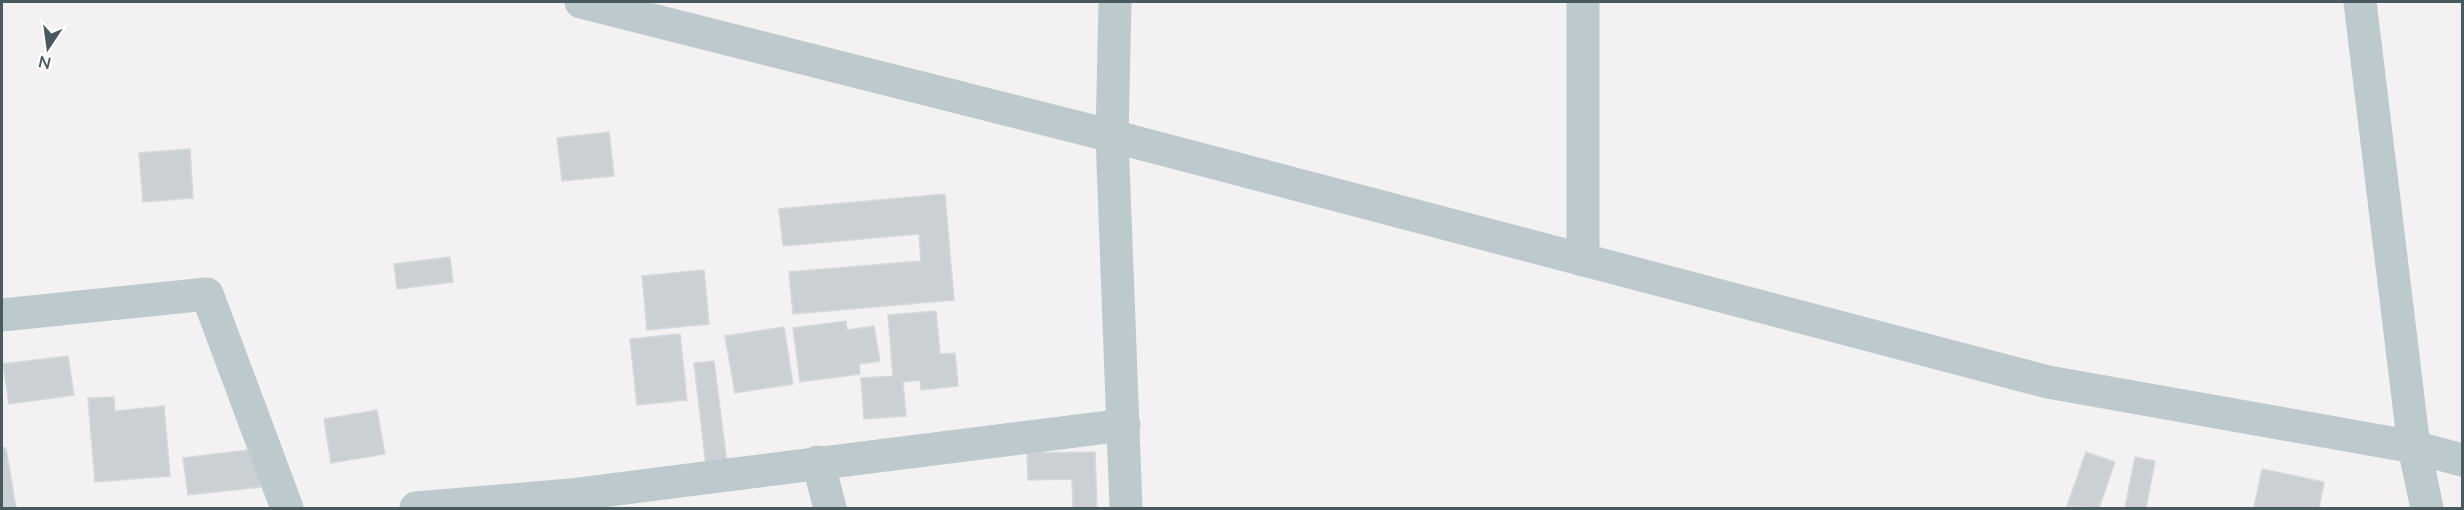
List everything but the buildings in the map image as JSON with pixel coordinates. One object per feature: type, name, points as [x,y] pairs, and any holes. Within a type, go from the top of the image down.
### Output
[{"type":"street","points":[[581,2],[1112,136],[2048,382],[2414,447],[2463,460]]},
{"type":"street","points":[[1115,2],[1112,136],[1126,508]]},
{"type":"street","points":[[1583,2],[1583,260]]},
{"type":"street","points":[[2360,2],[2414,447],[2427,508]]},
{"type":"street","points":[[2,315],[207,294],[287,508]]},
{"type":"street","points":[[416,508],[572,502],[818,462],[1124,425]]},
{"type":"street","points":[[818,462],[830,508]]}]
